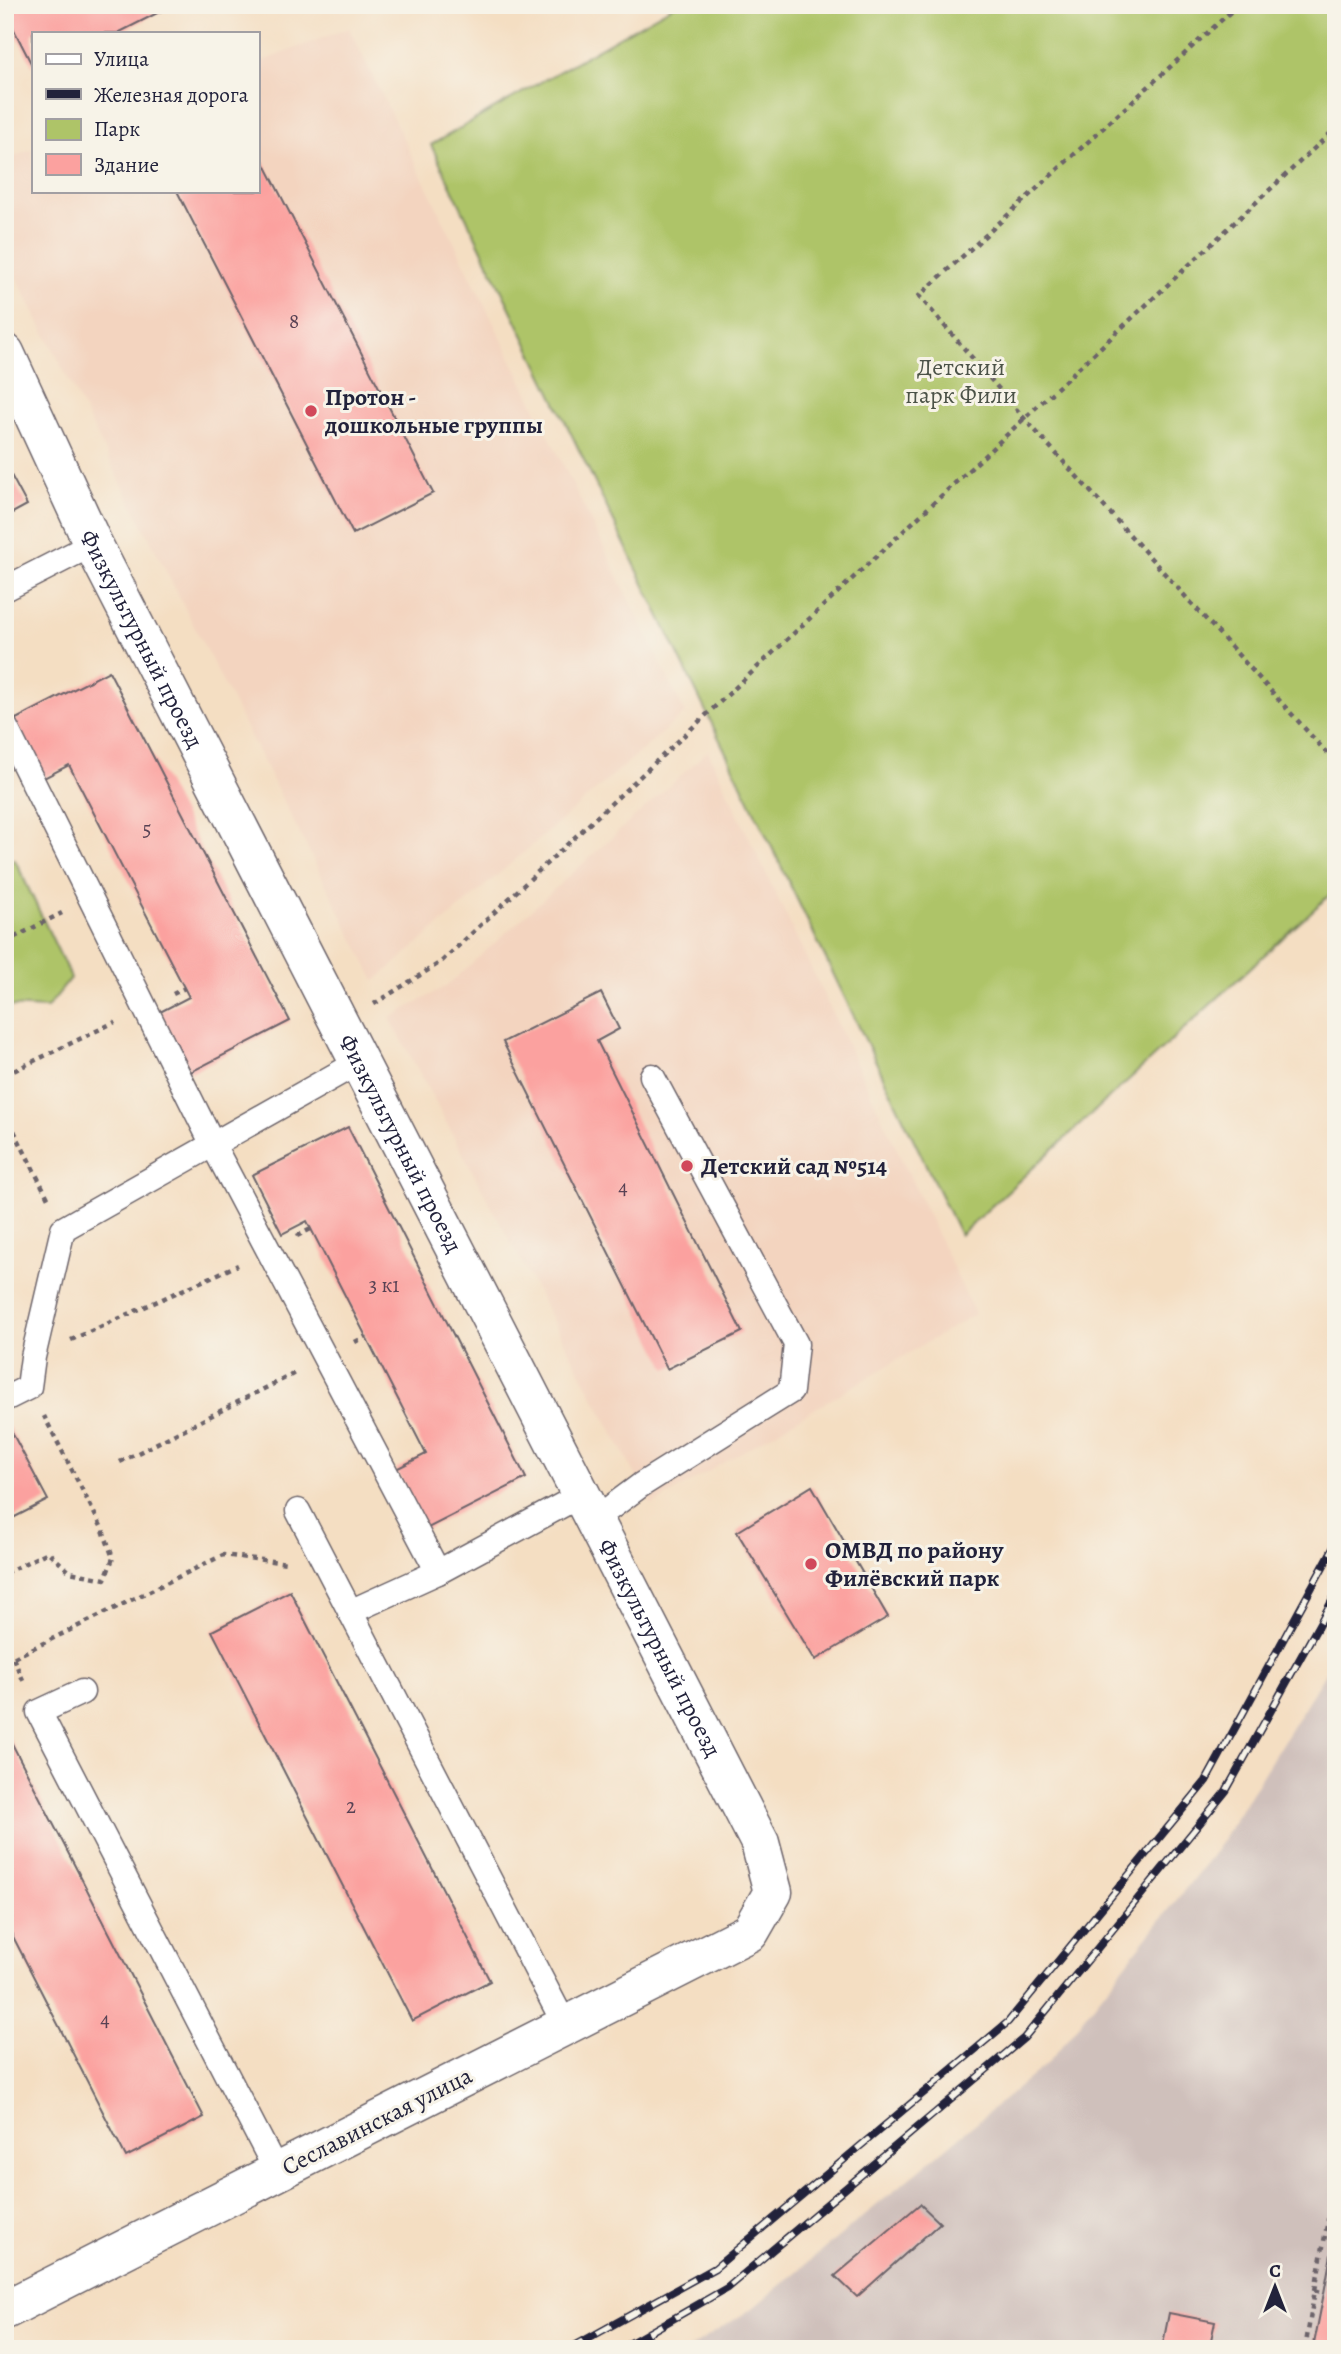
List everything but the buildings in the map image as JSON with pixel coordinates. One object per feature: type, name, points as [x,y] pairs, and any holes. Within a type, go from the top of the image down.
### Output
[{"type":"street","name":"Физкультурный проезд","points":[[5,353],[93,544],[760,1843],[773,1892],[750,1932]]},
{"type":"street","name":"Сеславинская улица","points":[[5,2310],[750,1932]]},
{"type":"lane","points":[[5,589],[93,544]]},
{"type":"lane","points":[[5,726],[213,1144],[438,1572]]},
{"type":"lane","points":[[5,1399],[29,1387],[33,1357],[63,1229],[359,1062]]},
{"type":"lane","points":[[350,1612],[641,1485],[791,1391],[796,1344],[652,1076]]},
{"type":"lane","points":[[298,1511],[565,2025]]},
{"type":"lane","points":[[82,1692],[39,1712],[277,2172]]},
{"type":"path","points":[[1238,5],[919,296],[1024,418],[1336,763]]},
{"type":"path","points":[[341,1025],[441,961],[1336,128]]},
{"type":"path","points":[[5,1075],[185,988]]},
{"type":"path","points":[[5,1113],[63,1229]]},
{"type":"path","points":[[33,1357],[269,1251],[311,1229]]},
{"type":"path","points":[[120,1462],[366,1336]]},
{"type":"path","points":[[5,1573],[48,1552],[70,1572],[105,1579],[113,1558],[103,1530],[29,1387]]},
{"type":"path","points":[[5,1662],[223,1555],[326,1568]]},
{"type":"path","points":[[1305,2349],[1336,2176]]},
{"type":"path","points":[[1315,2290],[1324,2292]]},
{"type":"shaded area","name":"Протон - дошкольные группы","points":[[349,28],[685,713],[375,981],[5,255],[5,160],[32,149],[32,192],[259,192],[259,62]]},
{"type":"shaded area","name":"Детский сад №514","points":[[708,751],[975,1314],[652,1505],[390,1018],[448,985]]},
{"type":"shaded area","points":[[1336,1656],[1336,2349],[688,2349],[753,2308],[1048,2063],[1216,1850]]},
{"type":"green space","name":"Детский парк Фили","points":[[675,5],[1336,5],[1336,889],[960,1235],[431,145]]},
{"type":"green space","points":[[15,860],[71,978],[47,1008],[5,1006],[5,861]]},
{"type":"railway","points":[[569,2349],[715,2268],[1008,2022],[1206,1781],[1336,1543]]},
{"type":"railway","points":[[620,2349],[727,2288],[1024,2038],[1226,1791],[1336,1594]]},
{"type":"place","name":"Протон - дошкольные группы","points":[[311,411]]},
{"type":"place","name":"Детский сад №514","points":[[687,1166]]},
{"type":"place","name":"ОМВД по району Филёвский парк","points":[[811,1564]]}]
